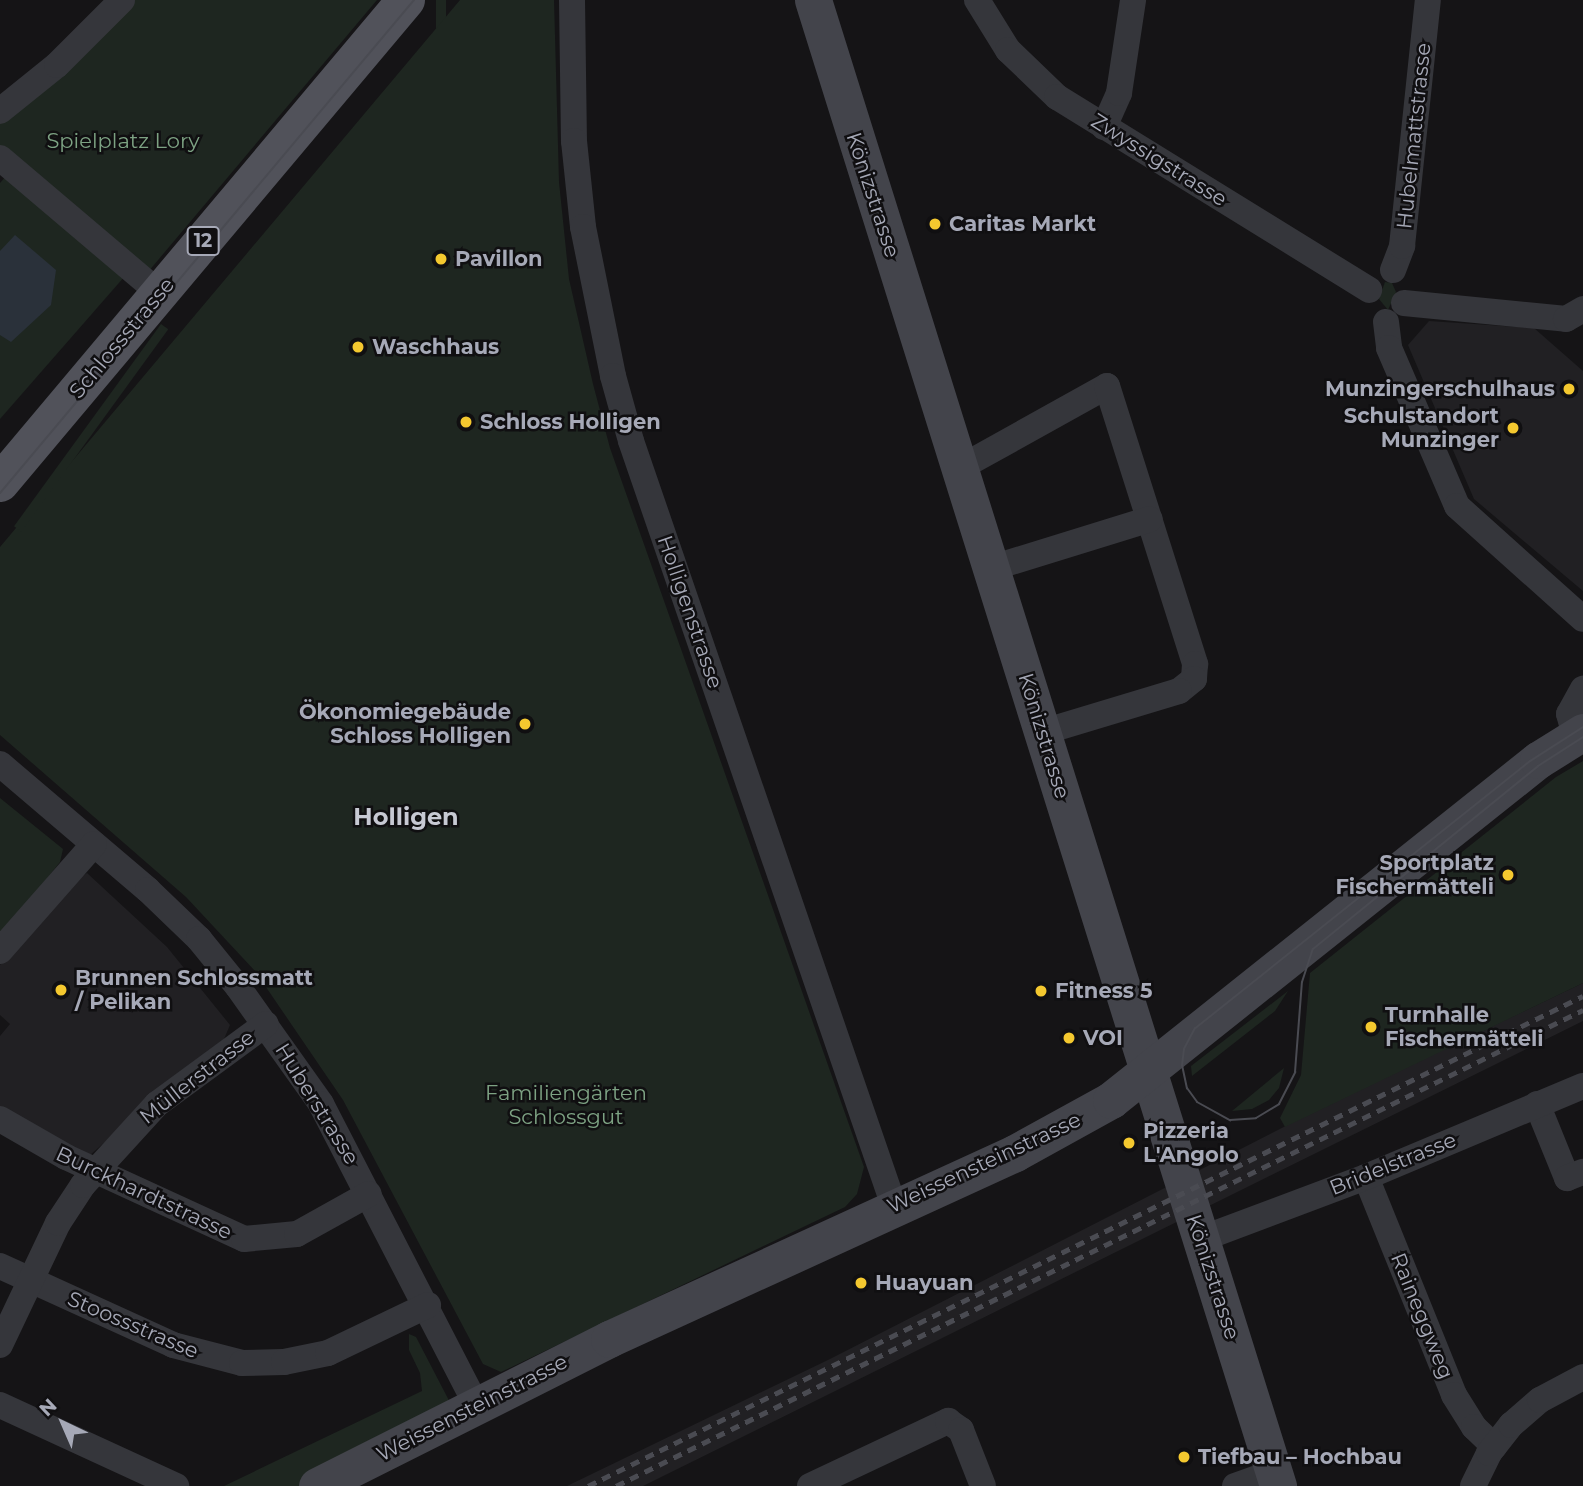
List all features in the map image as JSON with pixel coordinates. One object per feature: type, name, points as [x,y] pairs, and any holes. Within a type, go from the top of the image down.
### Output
[{"type":"main road","name":"Schlossstrasse","points":[[0,483],[406,0]]},
{"type":"main road","name":"Könizstrasse","points":[[813,0],[1276,1479]]},
{"type":"main road","name":"Weissensteinstrasse","points":[[317,1486],[609,1339],[1058,1131],[1149,1070],[1538,760],[1579,734]]},
{"type":"street","points":[[0,111],[57,65],[122,0]]},
{"type":"street","name":"Holligenstrasse","points":[[572,0],[574,141],[583,228],[615,386],[894,1206]]},
{"type":"street","name":"Zwyssigstrasse","points":[[977,0],[997,36],[1019,63],[1057,97],[1369,290]]},
{"type":"street","points":[[1104,127],[1119,93],[1133,0]]},
{"type":"street","name":"Hubelmattstrasse","points":[[1393,270],[1402,246],[1428,0]]},
{"type":"street","points":[[0,158],[159,293]]},
{"type":"street","points":[[1582,314],[1566,319],[1395,313],[1372,311],[1369,290],[1381,273],[1393,270],[1403,284],[1395,313],[1389,348],[1457,506],[1583,619]]},
{"type":"street","points":[[974,460],[1107,386],[1195,664],[1194,678],[1179,691],[1043,733]]},
{"type":"street","points":[[992,568],[1150,519]]},
{"type":"street","points":[[1579,734],[1569,714],[1583,689]]},
{"type":"street","name":"Huberstrasse","points":[[1,767],[94,844],[199,939],[266,1024],[321,1104],[428,1306],[477,1406]]},
{"type":"street","points":[[0,951],[94,844]]},
{"type":"street","name":"Müllerstrasse","points":[[0,1345],[58,1223],[95,1172],[157,1104],[266,1024]]},
{"type":"street","name":"Bridelstrasse","points":[[1201,1239],[1366,1177],[1583,1086]]},
{"type":"street","points":[[1537,1104],[1575,1175]]},
{"type":"street","name":"Burckhardtstrasse","points":[[0,1119],[95,1172],[244,1239],[297,1234],[369,1194]]},
{"type":"street","name":"Raineggweg","points":[[1366,1177],[1454,1395],[1474,1427],[1494,1446]]},
{"type":"street","name":"Stoossstrasse","points":[[0,1266],[173,1345],[242,1363],[284,1362],[328,1353],[428,1306]]},
{"type":"street","points":[[1473,1486],[1494,1446],[1540,1400],[1583,1377]]},
{"type":"street","points":[[0,1405],[176,1486]]},
{"type":"street","points":[[810,1486],[943,1421],[961,1430],[983,1486]]},
{"type":"street","name":"Könizstrasse","points":[[1235,1486],[1276,1479]]},
{"type":"shaded area","points":[[15,235],[56,270],[51,305],[11,342],[0,335],[0,251]]},
{"type":"shaded area","name":"Schulstandort Munzinger","points":[[1429,321],[1534,328],[1583,371],[1583,591],[1474,499],[1408,345]]},
{"type":"shaded area","points":[[87,873],[167,947],[230,1025],[224,1039],[90,1155],[0,1110],[0,1036],[10,1024],[0,1015],[0,965],[67,886]]},
{"type":"shaded area","points":[[1583,983],[1583,1021],[643,1486],[567,1486],[830,1359],[1325,1106]]},
{"type":"green space","name":"Spielplatz Lory","points":[[134,0],[377,0],[148,272],[0,146],[0,122]]},
{"type":"green space","points":[[436,0],[446,0],[446,416],[436,416]]},
{"type":"green space","name":"Familiengärten Schlossgut","points":[[460,0],[554,0],[559,182],[569,279],[610,448],[864,1167],[857,1194],[845,1207],[501,1372],[483,1364],[343,1100],[255,971],[186,897],[0,735],[0,547]]},
{"type":"green space","points":[[7,175],[125,276],[0,419],[0,183]]},
{"type":"green space","points":[[1385,282],[1392,283],[1396,292],[1388,310],[1379,299]]},
{"type":"green space","points":[[161,324],[168,329],[21,532],[14,526]]},
{"type":"green space","name":"Sportplatz Fischermätteli","points":[[1583,761],[1583,983],[1285,1127],[1280,1118],[1301,1075],[1310,973],[1556,777]]},
{"type":"green space","points":[[0,798],[63,849],[60,862],[0,938]]},
{"type":"green space","points":[[1288,991],[1275,1011],[1192,1076],[1191,1066]]},
{"type":"green space","points":[[1284,1068],[1279,1088],[1269,1100],[1252,1109],[1232,1111]]},
{"type":"green space","points":[[409,1334],[416,1337],[456,1414],[313,1486],[224,1486],[422,1391],[420,1373],[409,1350]]},
{"type":"tram line","points":[[0,493],[414,0]]},
{"type":"tram line","points":[[1583,727],[1530,761],[1195,1028],[1184,1049],[1182,1065],[1187,1088],[1197,1102],[1230,1120],[1256,1118],[1279,1104],[1295,1072],[1302,982],[1313,949],[1538,766],[1583,737]]},
{"type":"railway","points":[[588,1486],[1583,996]]},
{"type":"railway","points":[[616,1486],[1583,1010]]},
{"type":"place","name":"Caritas Markt","points":[[935,224]]},
{"type":"place","name":"Pavillon","points":[[441,259]]},
{"type":"place","name":"Waschhaus","points":[[358,347]]},
{"type":"place","name":"Munzingerschulhaus","points":[[1569,389]]},
{"type":"place","name":"Schloss Holligen","points":[[466,422]]},
{"type":"place","name":"Schulstandort Munzinger","points":[[1513,428]]},
{"type":"place","name":"Ökonomiegebäude Schloss Holligen","points":[[525,724]]},
{"type":"place","name":"Sportplatz Fischermätteli","points":[[1508,875]]},
{"type":"place","name":"Brunnen Schlossmatt / Pelikan","points":[[61,990]]},
{"type":"place","name":"Fitness 5","points":[[1041,991]]},
{"type":"place","name":"Turnhalle Fischermätteli","points":[[1371,1027]]},
{"type":"place","name":"VOI","points":[[1069,1038]]},
{"type":"place","name":"Pizzeria L'Angolo","points":[[1129,1143]]},
{"type":"place","name":"Huayuan","points":[[861,1283]]},
{"type":"place","name":"Tiefbau – Hochbau","points":[[1184,1457]]},
{"type":"district","name":"Holligen","points":[[406,817]]}]
